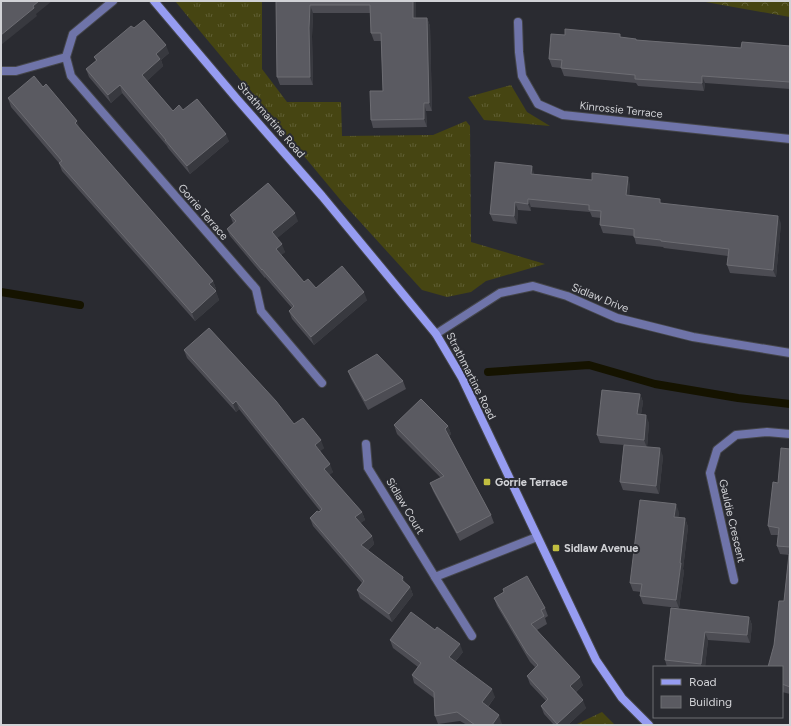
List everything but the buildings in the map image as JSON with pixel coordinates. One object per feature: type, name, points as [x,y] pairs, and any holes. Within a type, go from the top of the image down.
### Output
[{"type":"street","points":[[1,70],[16,71],[66,57],[73,34],[113,1]]},
{"type":"street","name":"Strathmartine Road","points":[[154,1],[322,196],[436,334],[462,378],[596,660],[622,698],[649,725]]},
{"type":"street","name":"Kinrossie Terrace","points":[[518,22],[519,52],[522,76],[538,104],[563,115],[790,139]]},
{"type":"street","name":"Gorrie Terrace","points":[[66,57],[71,76],[256,289],[261,311],[322,383]]},
{"type":"street","name":"Sidlaw Drive","points":[[436,334],[500,293],[533,286],[567,296],[617,318],[693,337],[790,353]]},
{"type":"street","name":"Gauldie Crescent","points":[[734,580],[710,473],[717,450],[736,435],[767,432],[790,434]]},
{"type":"street","name":"Sidlaw Court","points":[[366,444],[368,468],[472,636]]},
{"type":"street","points":[[435,577],[537,537]]},
{"type":"green space","points":[[175,1],[262,1],[262,69],[287,102],[341,102],[342,136],[433,135],[466,121],[470,126],[471,242],[545,264],[486,281],[471,292],[447,297],[422,290],[343,203]]},
{"type":"green space","points":[[700,1],[790,1],[790,17]]},
{"type":"green space","points":[[511,85],[527,112],[550,126],[484,120],[468,97]]},
{"type":"green space","points":[[602,712],[615,725],[575,725]]},
{"type":"waterway","points":[[1,292],[80,305]]},
{"type":"waterway","points":[[488,372],[589,365],[655,384],[738,398],[790,404]]},
{"type":"place","name":"Gorrie Terrace","points":[[487,482]]},
{"type":"place","name":"Sidlaw Avenue","points":[[556,548]]}]
